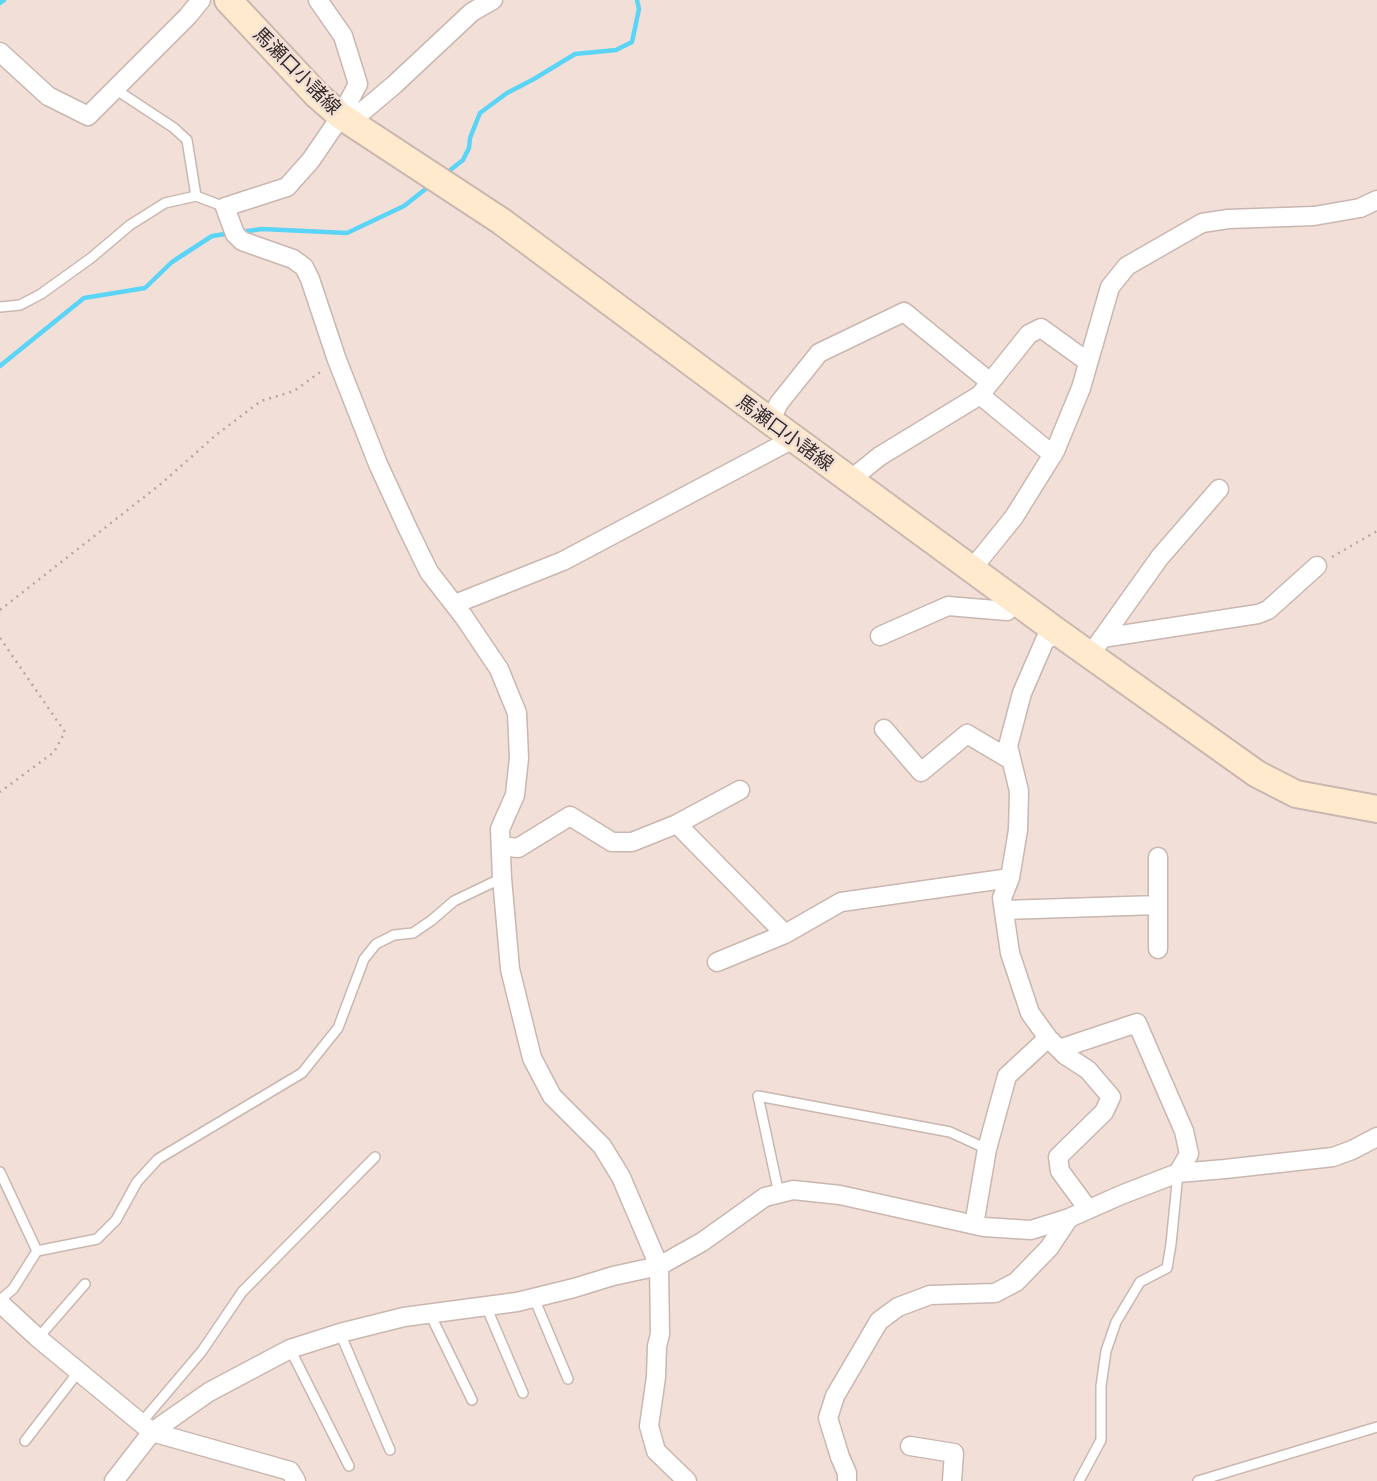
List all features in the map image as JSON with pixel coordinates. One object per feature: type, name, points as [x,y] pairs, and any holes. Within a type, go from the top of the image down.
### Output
[{"type":"main road","name":"馬瀬口小諸線","points":[[228,0],[317,95],[346,119],[501,222],[1059,633],[1096,647],[1258,774],[1296,794],[1377,809]]},
{"type":"street","points":[[0,52],[48,96],[88,116],[201,0]]},
{"type":"street","points":[[318,0],[344,36],[358,84],[346,119]]},
{"type":"street","points":[[493,0],[472,12],[394,85],[346,119],[287,187],[225,207],[235,234],[242,242],[293,259],[304,267],[337,360],[408,529],[429,572],[455,604],[499,669],[517,713],[519,758],[515,795],[500,829],[510,969],[532,1058],[552,1096],[602,1146],[621,1177],[659,1266],[660,1334],[649,1426],[656,1451],[687,1481]]},
{"type":"street","points":[[972,569],[1014,517],[1053,456],[1080,388],[1110,287],[1127,266],[1202,223],[1228,219],[1314,216],[1360,208],[1377,200]]},
{"type":"street","points":[[769,421],[779,403],[819,353],[904,312],[1053,456]]},
{"type":"street","points":[[850,480],[880,456],[985,389],[1029,334],[1041,328],[1088,362]]},
{"type":"street","points":[[455,604],[562,561],[793,439]]},
{"type":"street","points":[[1096,647],[1160,557],[1219,489]]},
{"type":"street","points":[[1096,647],[1258,614],[1268,610],[1317,566]]},
{"type":"street","points":[[880,636],[948,606],[1007,611],[1015,601]]},
{"type":"street","points":[[1059,633],[1045,640],[1023,693],[1008,746],[1019,791],[1019,817],[1010,878],[1002,898],[1010,953],[1030,1013],[1053,1044],[1088,1070],[1111,1097],[1104,1112],[1058,1157],[1060,1171],[1088,1209]]},
{"type":"street","points":[[884,729],[921,772],[967,734],[1011,760]]},
{"type":"street","points":[[501,846],[518,848],[570,816],[612,842],[632,842],[677,824],[740,790]]},
{"type":"street","points":[[677,824],[785,934]]},
{"type":"street","points":[[1158,857],[1158,949]]},
{"type":"street","points":[[717,962],[785,934],[841,902],[1010,878]]},
{"type":"street","points":[[1004,910],[1158,905]]},
{"type":"street","points":[[974,1225],[987,1149],[1007,1076],[1053,1044],[1137,1023],[1184,1131],[1189,1154],[1178,1173]]},
{"type":"street","points":[[114,1481],[147,1428],[290,1349],[404,1317],[534,1298],[659,1266],[702,1242],[765,1197],[793,1190],[841,1195],[984,1227],[1031,1230],[1069,1218],[1178,1173],[1333,1157],[1377,1138]]},
{"type":"street","points":[[847,1481],[847,1472],[828,1419],[835,1396],[879,1321],[898,1307],[930,1296],[995,1293],[1016,1282],[1049,1248],[1069,1218]]},
{"type":"street","points":[[0,1301],[38,1338],[147,1428],[290,1471],[296,1481]]},
{"type":"street","points":[[910,1446],[954,1453],[953,1481]]},
{"type":"lane","points":[[115,89],[174,128],[187,140],[196,196]]},
{"type":"lane","points":[[0,307],[20,304],[41,294],[91,258],[130,225],[164,203],[196,196],[225,207]]},
{"type":"lane","points":[[0,1301],[13,1289],[37,1251],[97,1238],[116,1220],[137,1182],[158,1159],[302,1073],[338,1028],[363,959],[376,944],[394,936],[413,933],[454,901],[502,878]]},
{"type":"lane","points":[[779,1194],[758,1096],[950,1132],[987,1149]]},
{"type":"lane","points":[[147,1428],[242,1292],[375,1157]]},
{"type":"lane","points":[[0,1172],[37,1251]]},
{"type":"lane","points":[[1079,1481],[1101,1440],[1101,1386],[1106,1351],[1116,1322],[1140,1282],[1167,1268],[1178,1173]]},
{"type":"lane","points":[[38,1338],[85,1284]]},
{"type":"lane","points":[[534,1298],[568,1379]]},
{"type":"lane","points":[[486,1306],[523,1393]]},
{"type":"lane","points":[[430,1314],[472,1400]]},
{"type":"lane","points":[[340,1334],[390,1450]]},
{"type":"lane","points":[[290,1349],[349,1466]]},
{"type":"lane","points":[[25,1441],[79,1371]]},
{"type":"lane","points":[[1198,1481],[1377,1427]]},
{"type":"path","points":[[0,610],[162,483],[225,428],[261,401],[294,391],[337,360]]},
{"type":"path","points":[[1317,566],[1377,531]]},
{"type":"path","points":[[0,638],[65,732],[54,752],[0,792]]},
{"type":"waterway","points":[[0,3],[4,0]]},
{"type":"waterway","points":[[444,175],[463,160],[480,113],[507,93],[575,54],[616,50],[632,42],[639,9],[637,0]]},
{"type":"waterway","points":[[241,232],[262,229],[347,233],[404,206],[432,184]]},
{"type":"waterway","points":[[0,366],[84,298],[145,288],[172,262],[212,236],[232,233]]}]
